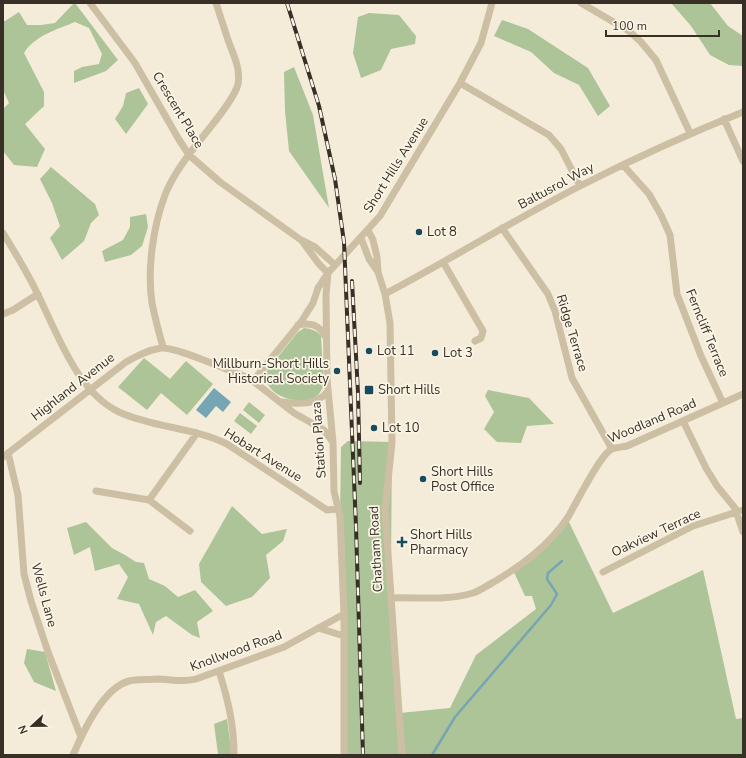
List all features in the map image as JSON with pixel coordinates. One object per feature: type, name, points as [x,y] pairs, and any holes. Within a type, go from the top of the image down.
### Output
[{"type":"street","name":"Crescent Place","points":[[90,3],[136,63],[178,138],[189,154],[220,182],[301,240],[315,247],[335,265]]},
{"type":"street","points":[[216,3],[237,63],[239,77],[238,84],[236,92],[230,101],[189,154],[166,194],[160,210],[150,262],[152,302],[163,347],[178,350],[244,376],[253,381],[273,398],[282,402],[292,404],[312,403],[323,397],[328,391]]},
{"type":"street","name":"Short Hills Avenue","points":[[253,381],[298,325],[313,303],[318,288],[328,273],[380,216],[460,83],[481,43],[492,3]]},
{"type":"street","points":[[581,3],[629,31],[641,42],[656,60],[690,133]]},
{"type":"street","points":[[595,11],[597,3]]},
{"type":"street","points":[[460,83],[549,135],[561,149],[580,186]]},
{"type":"street","name":"Baltusrol Way","points":[[385,294],[580,186],[690,133],[743,112]]},
{"type":"street","points":[[724,119],[743,162]]},
{"type":"street","name":"Ferncliff Terrace","points":[[623,165],[649,194],[670,235],[677,294],[701,356],[723,403]]},
{"type":"street","name":"Ridge Terrace","points":[[502,228],[548,294],[555,311],[572,378],[612,449]]},
{"type":"street","name":"Chatham Road","points":[[368,230],[373,240],[377,257],[378,272],[385,294],[390,323],[392,442],[385,510],[402,755]]},
{"type":"street","name":"Hobart Avenue","points":[[3,233],[38,294],[78,373],[101,400],[120,412],[137,419],[215,438],[227,444],[327,510],[337,509]]},
{"type":"street","name":"Chatham Road","points":[[361,238],[369,259],[378,272]]},
{"type":"street","name":"Crescent Place","points":[[301,240],[319,264],[328,273]]},
{"type":"street","points":[[443,262],[483,331],[481,338],[475,341]]},
{"type":"street","name":"Station Plaza","points":[[328,273],[326,295],[328,391],[333,442],[334,491],[337,509]]},
{"type":"street","points":[[3,314],[13,310],[38,294]]},
{"type":"street","points":[[298,325],[314,324],[321,329],[326,336]]},
{"type":"street","name":"Highland Avenue","points":[[5,455],[90,388],[126,362],[146,351],[163,347]]},
{"type":"street","name":"Woodland Road","points":[[391,598],[450,598],[474,592],[510,572],[531,558],[548,542],[567,518],[600,462],[612,449],[627,446],[743,394]]},
{"type":"street","points":[[282,402],[294,413],[324,430],[333,442]]},
{"type":"street","points":[[682,421],[717,486],[735,508],[740,511],[743,532]]},
{"type":"street","points":[[149,500],[198,433]]},
{"type":"street","name":"Wells Lane","points":[[5,455],[18,495],[24,574],[31,601],[48,652],[81,737]]},
{"type":"street","points":[[96,491],[149,500],[190,531]]},
{"type":"street","points":[[337,509],[340,517],[344,614],[344,755]]},
{"type":"street","name":"Oakview Terrace","points":[[603,572],[693,526],[740,511]]},
{"type":"street","name":"Knollwood Road","points":[[73,755],[81,737],[98,707],[120,685],[130,681],[168,679],[186,682],[284,647],[344,614]]},
{"type":"street","points":[[318,628],[344,636]]},
{"type":"street","points":[[219,671],[230,707],[234,736],[234,755]]},
{"type":"green space","points":[[74,3],[118,60],[106,71],[74,83],[74,71],[82,67],[99,64],[102,54],[89,28],[75,22],[54,30],[28,47],[24,53],[44,92],[44,106],[25,124],[45,149],[37,167],[14,165],[3,151],[3,109],[9,103],[3,90],[3,21],[19,12],[27,25],[55,23]]},
{"type":"green space","points":[[671,3],[710,3],[728,26],[743,36],[743,66],[729,65],[710,55],[691,26]]},
{"type":"green space","points":[[369,13],[399,15],[416,36],[415,44],[391,49],[381,70],[361,78],[353,53],[358,17]]},
{"type":"green space","points":[[502,20],[528,29],[588,68],[610,106],[598,116],[579,85],[554,73],[531,52],[494,36]]},
{"type":"green space","points":[[294,67],[313,115],[329,208],[289,151],[285,111],[284,72]]},
{"type":"green space","points":[[139,88],[148,104],[126,134],[115,119],[123,106],[126,93]]},
{"type":"green space","points":[[51,167],[95,204],[99,215],[91,223],[84,241],[62,260],[50,238],[60,226],[52,203],[40,179]]},
{"type":"green space","points":[[146,214],[148,227],[142,246],[131,255],[105,262],[102,251],[123,240],[130,227],[130,217]]},
{"type":"green space","points":[[304,328],[314,330],[321,336],[324,386],[316,397],[299,401],[282,397],[269,387],[266,380],[266,372],[297,333]]},
{"type":"green space","points":[[144,358],[170,379],[186,361],[213,384],[187,415],[161,393],[147,410],[118,387]]},
{"type":"green space","points":[[488,390],[529,398],[554,424],[527,426],[521,443],[497,442],[484,429],[494,412],[485,396]]},
{"type":"green space","points":[[249,402],[265,415],[259,423],[243,410]]},
{"type":"green space","points":[[240,413],[257,426],[251,434],[234,421]]},
{"type":"green space","points":[[348,441],[392,442],[391,567],[400,713],[450,708],[476,655],[536,609],[532,596],[525,596],[513,570],[531,557],[567,518],[613,613],[703,570],[736,719],[743,718],[743,755],[343,755],[340,519],[341,447]]},
{"type":"green space","points":[[232,506],[262,534],[287,529],[283,541],[266,555],[270,578],[252,597],[226,606],[201,582],[199,564]]},
{"type":"green space","points":[[86,522],[112,548],[136,562],[144,563],[149,579],[165,586],[178,597],[195,590],[213,611],[197,622],[200,638],[192,635],[166,616],[156,622],[153,635],[139,604],[117,599],[128,577],[119,564],[95,571],[90,547],[74,555],[67,528]]},
{"type":"green space","points":[[27,649],[45,652],[56,691],[34,682],[24,663]]},
{"type":"green space","points":[[227,719],[232,755],[215,755],[218,754],[214,724]]},
{"type":"water","points":[[214,388],[231,402],[223,412],[216,406],[206,418],[196,410]]},
{"type":"waterway","points":[[432,755],[455,717],[551,605],[557,594],[547,579],[548,573],[562,561]]},
{"type":"railway","points":[[287,3],[319,106],[335,179],[344,242],[356,527],[363,755]]},
{"type":"railway","points":[[352,281],[358,393],[360,483]]},
{"type":"place","name":"Lot 8","points":[[419,232]]},
{"type":"place","name":"Lot 11","points":[[369,351]]},
{"type":"place","name":"Lot 3","points":[[435,353]]},
{"type":"place","name":"Millburn-Short Hills Historical Society","points":[[337,371]]},
{"type":"place","name":"Short Hills","points":[[369,390]]},
{"type":"place","name":"Lot 10","points":[[374,428]]},
{"type":"place","name":"Short Hills Post Office","points":[[423,479]]},
{"type":"place","name":"Short Hills Pharmacy","points":[[402,542]]}]
